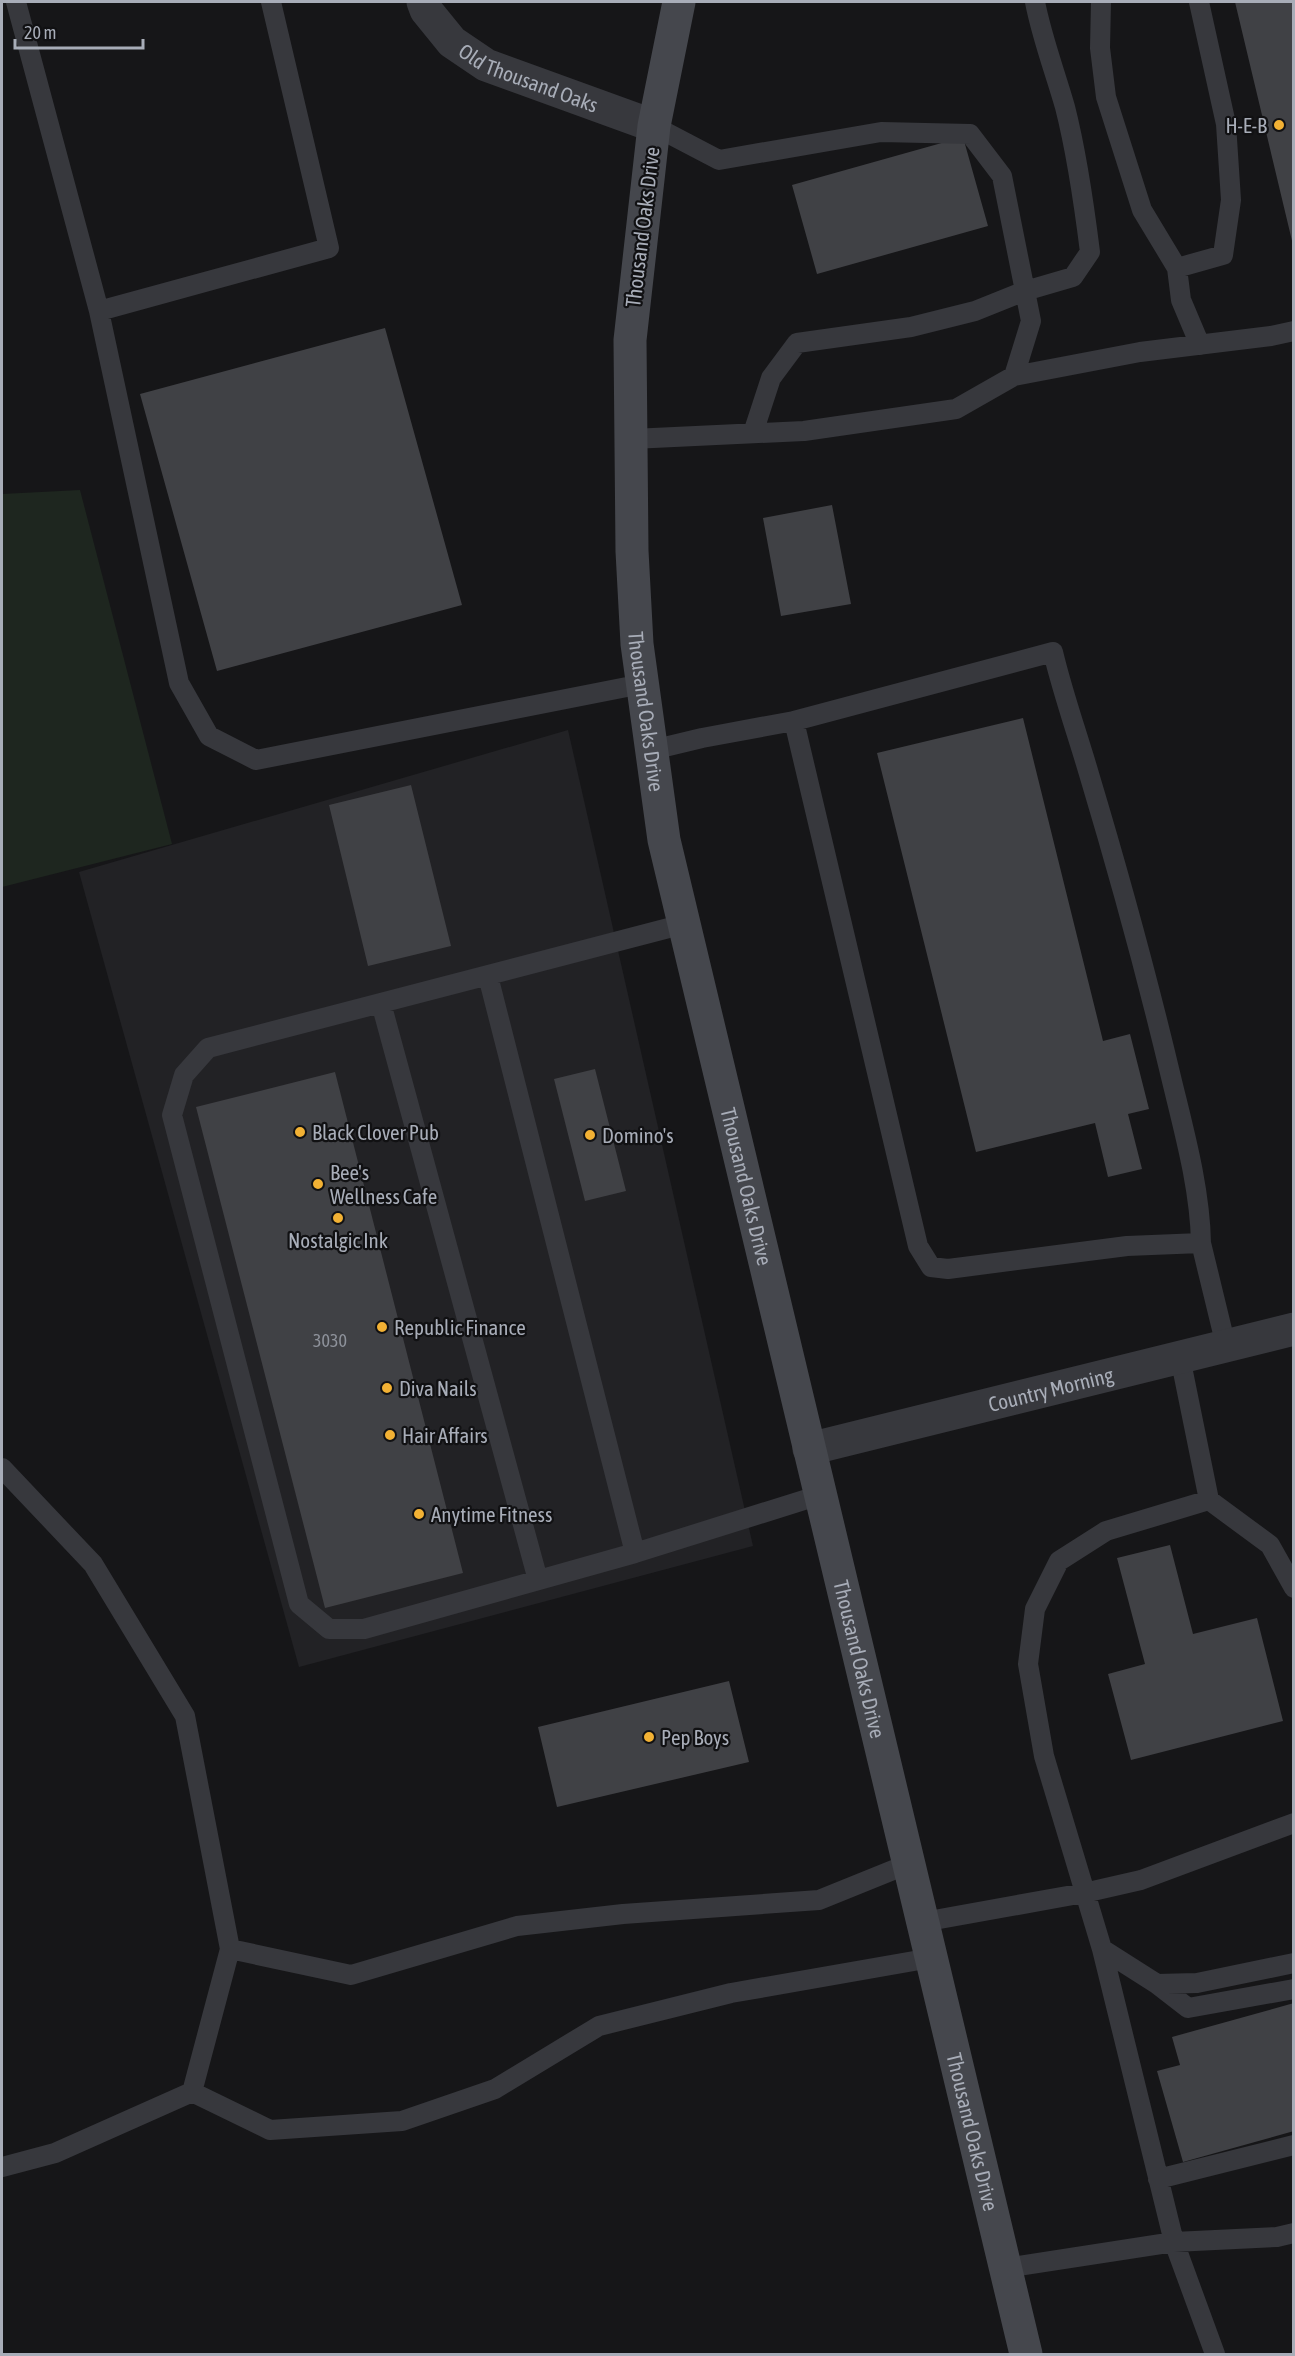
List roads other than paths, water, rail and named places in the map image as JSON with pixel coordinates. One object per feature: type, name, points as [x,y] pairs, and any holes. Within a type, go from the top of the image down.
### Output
[{"type":"main road","name":"Thousand Oaks Drive","points":[[679,2],[654,126],[630,340],[632,551],[637,644],[664,840],[1026,2355]]},
{"type":"street","name":"Old Thousand Oaks","points":[[423,2],[426,10],[452,42],[486,65],[654,126]]},
{"type":"street","name":"Country Morning","points":[[809,1449],[1293,1329]]},
{"type":"lane","points":[[16,2],[99,311],[178,683],[209,736],[256,760],[642,684]]},
{"type":"lane","points":[[99,311],[329,248],[271,2]]},
{"type":"lane","points":[[753,433],[771,378],[797,344],[910,327],[975,311],[1025,291],[1073,277],[1090,252],[1082,195],[1065,108],[1041,31],[1035,2]]},
{"type":"lane","points":[[1101,2],[1100,48],[1106,97],[1142,210],[1177,268],[1181,300],[1200,345]]},
{"type":"lane","points":[[1177,268],[1223,255],[1232,200],[1226,124],[1198,2]]},
{"type":"lane","points":[[654,126],[719,160],[881,132],[970,134],[1002,176],[1031,321],[1014,376]]},
{"type":"lane","points":[[632,439],[804,431],[956,409],[1014,376],[1140,352],[1271,336],[1293,331]]},
{"type":"lane","points":[[651,750],[794,721],[1053,652],[1062,690],[1089,772],[1157,1018],[1185,1133],[1201,1243],[1226,1346]]},
{"type":"lane","points":[[794,721],[918,1246],[931,1267],[948,1269],[1126,1246],[1201,1243]]},
{"type":"lane","points":[[684,924],[208,1048],[184,1075],[172,1114],[299,1604],[329,1629],[364,1629],[635,1553],[820,1495]]},
{"type":"lane","points":[[488,976],[635,1553]]},
{"type":"lane","points":[[381,1003],[538,1580]]},
{"type":"lane","points":[[1180,1357],[1209,1500],[1270,1545],[1293,1588]]},
{"type":"lane","points":[[2,1468],[93,1564],[185,1716],[230,1949],[192,2092]]},
{"type":"lane","points":[[1209,1500],[1106,1531],[1059,1561],[1035,1609],[1028,1664],[1044,1756],[1102,1949],[1174,2242],[1215,2355]]},
{"type":"lane","points":[[923,1922],[1084,1893],[1141,1880],[1293,1823]]},
{"type":"lane","points":[[230,1949],[351,1975],[517,1926],[623,1914],[819,1900],[908,1864]]},
{"type":"lane","points":[[1102,1949],[1157,1984],[1188,2008],[1293,1989]]},
{"type":"lane","points":[[2,2167],[55,2153],[192,2092],[270,2130],[402,2121],[495,2089],[599,2026],[731,1994],[931,1958]]},
{"type":"lane","points":[[1157,1984],[1197,1983],[1293,1963]]},
{"type":"lane","points":[[1158,2179],[1293,2145]]},
{"type":"lane","points":[[1005,2268],[1174,2242],[1277,2237],[1293,2233]]},
{"type":"place","name":"H-E-B","points":[[1279,125]]},
{"type":"place","name":"Black Clover Pub","points":[[300,1132]]},
{"type":"place","name":"Domino's","points":[[590,1135]]},
{"type":"place","name":"Bee's Wellness Cafe","points":[[318,1184]]},
{"type":"place","name":"Nostalgic Ink","points":[[338,1218]]},
{"type":"place","name":"Republic Finance","points":[[382,1327]]},
{"type":"place","name":"Diva Nails","points":[[387,1388]]},
{"type":"place","name":"Hair Affairs","points":[[390,1435]]},
{"type":"place","name":"Anytime Fitness","points":[[419,1514]]},
{"type":"place","name":"Pep Boys","points":[[649,1737]]}]
